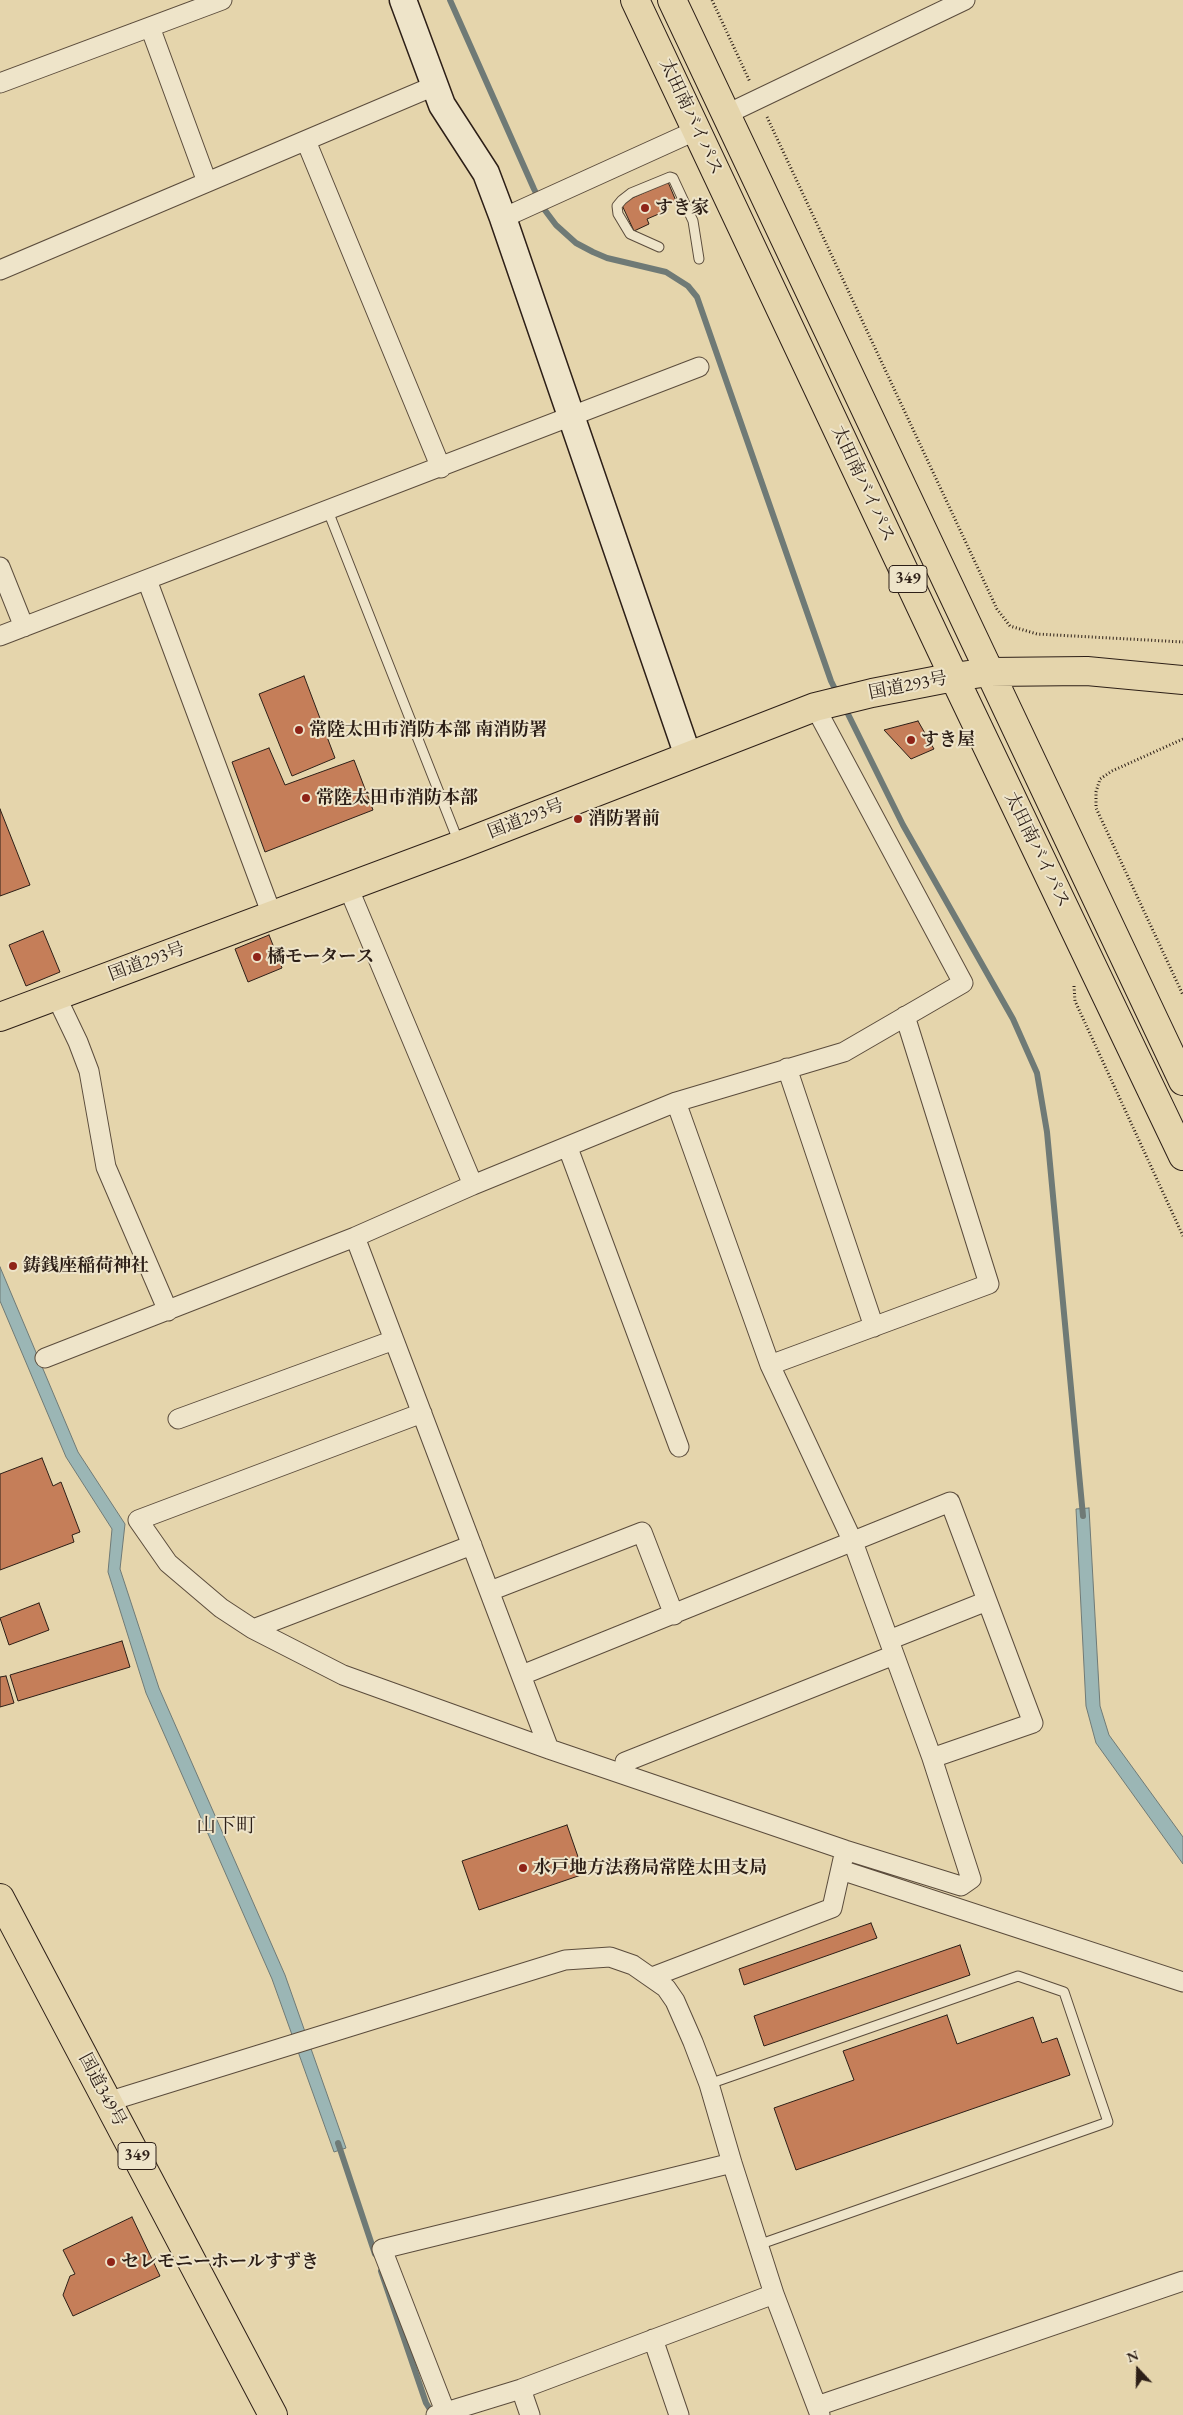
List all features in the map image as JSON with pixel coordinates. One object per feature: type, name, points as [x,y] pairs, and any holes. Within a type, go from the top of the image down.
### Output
[{"type":"highway","name":"太田南バイパス","points":[[635,0],[954,677],[1183,1156]]},
{"type":"highway","name":"太田南バイパス","points":[[672,0],[1183,1081]]},
{"type":"highway","name":"国道293号","points":[[0,1016],[460,845],[815,707],[872,692],[989,672],[1086,671],[1183,680]]},
{"type":"highway","name":"国道349号","points":[[0,1898],[273,2415]]},
{"type":"street","points":[[0,83],[222,0]]},
{"type":"street","points":[[403,0],[442,105],[486,173],[504,218],[688,756]]},
{"type":"street","points":[[727,114],[965,0]]},
{"type":"street","points":[[150,27],[207,182]]},
{"type":"street","points":[[0,270],[434,86]]},
{"type":"street","points":[[504,218],[697,130]]},
{"type":"street","points":[[306,141],[440,468]]},
{"type":"street","points":[[0,636],[700,367]]},
{"type":"street","points":[[0,566],[24,627]]},
{"type":"street","points":[[147,580],[272,915]]},
{"type":"street","points":[[45,1358],[355,1238],[473,1185],[568,1148],[676,1102],[844,1052],[964,983],[815,707]]},
{"type":"street","points":[[348,887],[473,1185]]},
{"type":"street","points":[[56,996],[78,1042],[89,1071],[106,1167],[168,1311]]},
{"type":"street","points":[[770,1365],[989,1284],[905,1016]]},
{"type":"street","points":[[788,1068],[874,1327]]},
{"type":"street","points":[[422,1413],[138,1520],[168,1563],[221,1608],[253,1629],[343,1675],[549,1749],[845,1850],[960,1886],[971,1879],[932,1758],[853,1542],[770,1365],[676,1102]]},
{"type":"street","points":[[568,1148],[679,1447]]},
{"type":"street","points":[[355,1238],[549,1749]]},
{"type":"street","points":[[178,1419],[394,1340]]},
{"type":"street","points":[[522,1675],[950,1502],[1033,1723],[932,1758]]},
{"type":"street","points":[[490,1590],[642,1532],[674,1615]]},
{"type":"street","points":[[253,1629],[472,1546]]},
{"type":"street","points":[[624,1774],[625,1762],[891,1648],[987,1601]]},
{"type":"street","points":[[652,1977],[832,1908],[845,1850]]},
{"type":"street","points":[[841,1870],[1183,1982]]},
{"type":"street","points":[[108,2102],[565,1960],[610,1957],[633,1965],[652,1977],[666,1988],[675,2001],[709,2084],[774,2294],[819,2410],[1183,2281]]},
{"type":"street","points":[[732,2162],[382,2249],[440,2413],[521,2388],[774,2294]]},
{"type":"street","points":[[653,2339],[679,2415]]},
{"type":"street","points":[[521,2388],[530,2415]]},
{"type":"lane","points":[[659,247],[630,234],[618,214],[617,206],[631,193],[670,177],[674,178],[692,222],[699,259]]},
{"type":"lane","points":[[328,511],[460,845]]},
{"type":"lane","points":[[709,2084],[1018,1976],[1064,1992],[1108,2122],[758,2245]]},
{"type":"path","points":[[712,0],[996,608],[1010,626],[1037,634],[1183,642]]},
{"type":"path","points":[[1183,739],[1112,771],[1100,779],[1096,792],[1096,808],[1183,994]]},
{"type":"path","points":[[1095,972],[1074,986],[1075,1001],[1183,1236]]},
{"type":"water","points":[[0,1267],[78,1452],[125,1524],[120,1569],[159,1688],[285,1975],[346,2148],[334,2152],[272,1979],[146,1693],[108,1572],[112,1529],[66,1457],[0,1301]]},
{"type":"water","points":[[1089,1508],[1100,1706],[1109,1735],[1183,1837],[1183,1864],[1096,1743],[1086,1706],[1076,1509]]},
{"type":"building","name":"すき家","points":[[668,182],[676,201],[666,206],[668,210],[647,219],[649,224],[634,231],[621,203]]},
{"type":"building","name":"常陸太田市消防本部 南消防署","points":[[304,676],[335,758],[292,776],[259,694]]},
{"type":"building","name":"すき屋","points":[[918,721],[934,749],[911,759],[884,730]]},
{"type":"building","name":"常陸太田市消防本部","points":[[269,748],[285,785],[354,760],[373,810],[265,852],[232,762]]},
{"type":"building","points":[[0,809],[30,885],[0,896]]},
{"type":"building","points":[[43,931],[60,972],[26,986],[9,945]]},
{"type":"building","points":[[269,935],[282,968],[248,982],[235,949]]},
{"type":"building","points":[[42,1458],[53,1486],[61,1482],[80,1532],[72,1535],[74,1542],[0,1570],[0,1474]]},
{"type":"building","points":[[39,1603],[49,1630],[9,1645],[0,1618]]},
{"type":"building","points":[[122,1641],[130,1667],[18,1701],[10,1675]]},
{"type":"building","points":[[6,1676],[14,1703],[0,1707],[0,1677]]},
{"type":"building","name":"水戸地方法務局常陸太田支局","points":[[567,1825],[584,1874],[479,1910],[462,1861]]},
{"type":"building","points":[[871,1923],[877,1938],[744,1985],[739,1969]]},
{"type":"building","points":[[960,1945],[970,1975],[764,2046],[754,2016]]},
{"type":"building","points":[[947,2015],[957,2044],[1033,2017],[1042,2043],[1057,2038],[1070,2075],[796,2170],[774,2108],[854,2080],[843,2051]]},
{"type":"building","name":"セレモニーホールすずき","points":[[132,2217],[160,2276],[73,2316],[63,2295],[70,2276],[75,2274],[63,2250]]},
{"type":"waterway","points":[[450,0],[534,189],[544,209],[556,225],[576,243],[607,258],[666,272],[688,286],[697,297],[831,681],[838,695]]},
{"type":"waterway","points":[[844,706],[903,825],[1013,1019],[1037,1073],[1047,1132],[1083,1516]]},
{"type":"waterway","points":[[338,2143],[375,2254]]},
{"type":"waterway","points":[[381,2271],[426,2403],[433,2414]]},
{"type":"place","name":"すき家","points":[[645,208]]},
{"type":"place","name":"常陸太田市消防本部 南消防署","points":[[299,730]]},
{"type":"place","name":"すき屋","points":[[911,740]]},
{"type":"place","name":"常陸太田市消防本部","points":[[306,798]]},
{"type":"place","name":"消防署前","points":[[578,819]]},
{"type":"place","name":"橘モータース","points":[[257,957]]},
{"type":"place","name":"鋳銭座稲荷神社","points":[[13,1266]]},
{"type":"place","name":"水戸地方法務局常陸太田支局","points":[[523,1868]]},
{"type":"place","name":"セレモニーホールすずき","points":[[111,2262]]},
{"type":"district","name":"山下町","points":[[226,1827]]}]
